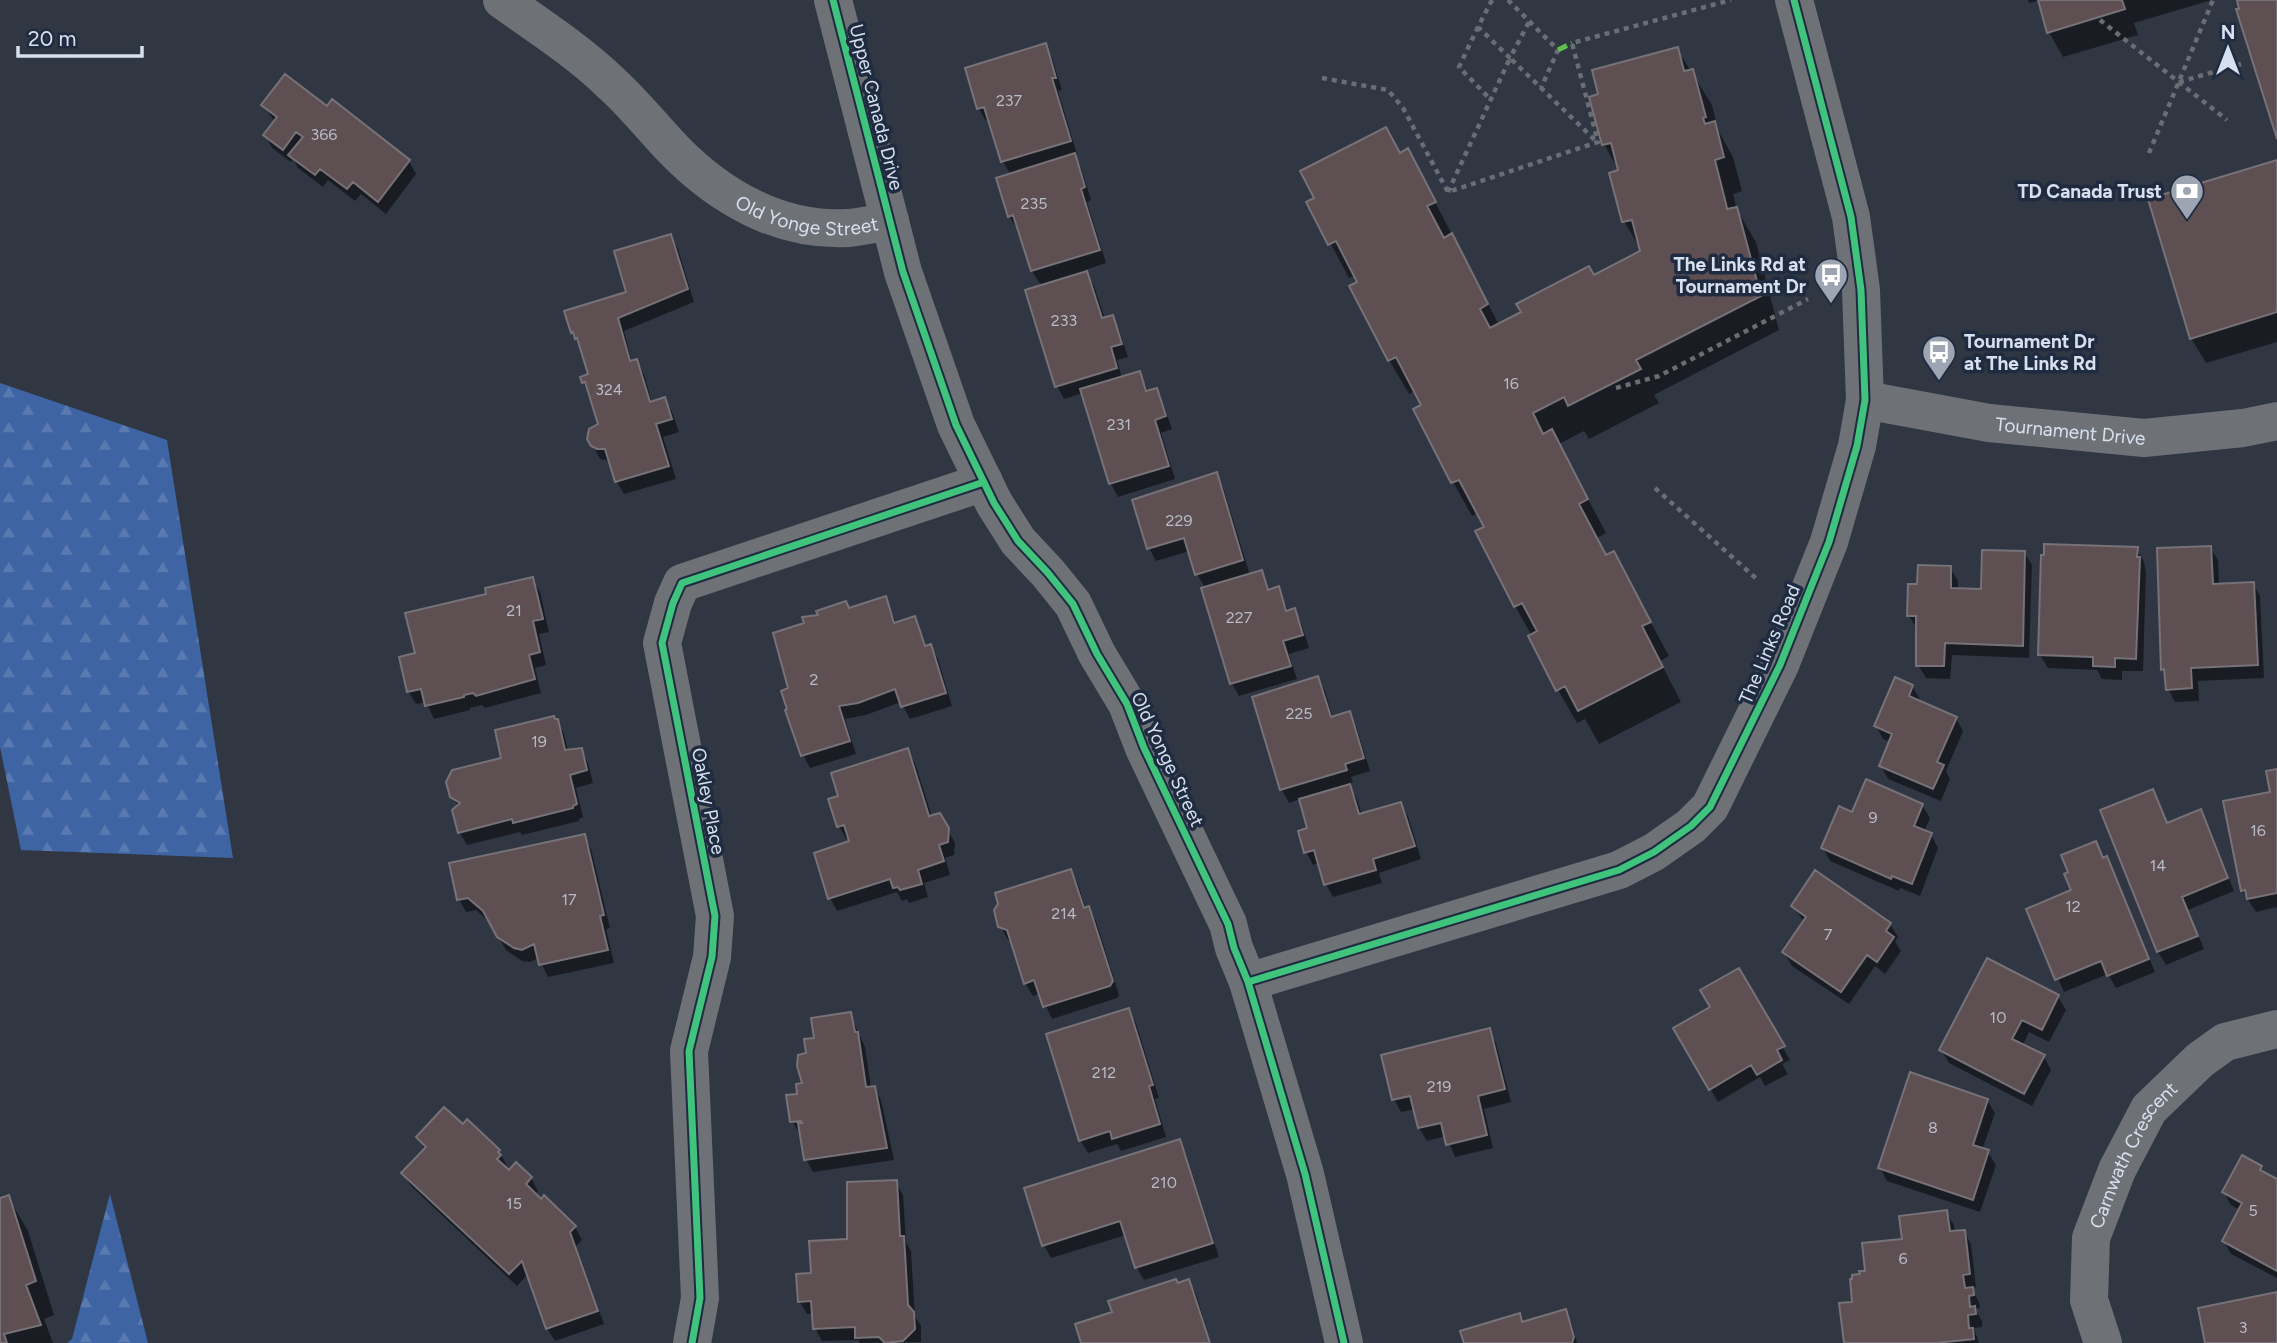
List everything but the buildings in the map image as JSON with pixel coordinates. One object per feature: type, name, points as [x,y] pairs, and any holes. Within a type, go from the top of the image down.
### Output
[{"type":"street","name":"Old Yonge Street","points":[[502,0],[575,52],[611,83],[676,151],[715,184],[748,206],[776,220],[802,226],[849,228],[890,221],[915,311],[956,425],[994,503],[1018,541],[1073,604],[1097,654],[1127,704],[1144,748],[1228,923],[1305,1174],[1344,1343]]},
{"type":"street","name":"Upper Canada Drive","points":[[833,0],[890,221]]},
{"type":"street","name":"The Links Road","points":[[1248,982],[1619,870],[1654,852],[1690,826],[1710,807],[1780,665],[1829,542],[1857,446],[1866,400],[1861,290],[1852,217],[1794,0]]},
{"type":"street","name":"Tournament Drive","points":[[1866,400],[1989,423],[2144,438],[2243,428],[2277,421]]},
{"type":"street","name":"Oakley Place","points":[[692,1343],[701,1298],[690,1051],[712,957],[715,916],[662,643],[673,603],[682,583],[984,482]]},
{"type":"street","name":"Carnwath Crescent","points":[[2103,1343],[2089,1300],[2091,1238],[2117,1170],[2149,1109],[2200,1060],[2225,1042],[2277,1028]]},
{"type":"path","points":[[1491,100],[1459,66],[1492,0]]},
{"type":"path","points":[[1507,0],[1558,50],[1541,88]]},
{"type":"path","points":[[1598,142],[1572,43],[1731,0]]},
{"type":"path","points":[[2149,153],[2213,0]]},
{"type":"path","points":[[2100,20],[2227,120]]},
{"type":"path","points":[[1448,192],[1529,22]]},
{"type":"path","points":[[1478,27],[1598,142]]},
{"type":"path","points":[[2178,82],[2241,64]]},
{"type":"path","points":[[1322,78],[1388,90],[1403,108],[1448,192]]},
{"type":"path","points":[[1448,192],[1598,142]]},
{"type":"path","points":[[1616,388],[1659,376],[1808,299]]},
{"type":"path","points":[[1655,488],[1759,581]]},
{"type":"green space","points":[[0,383],[167,440],[233,858],[21,850],[0,747]]},
{"type":"green space","points":[[110,1194],[148,1343],[67,1343],[72,1339]]},
{"type":"marked path","points":[[1558,50],[1572,43]]},
{"type":"cycle path","points":[[833,0],[903,272],[956,425],[994,503],[1018,541],[1073,604],[1097,654],[1127,704],[1144,748],[1228,924],[1305,1174],[1344,1343]]},
{"type":"cycle path","points":[[1248,982],[1619,870],[1654,852],[1691,826],[1710,807],[1780,665],[1829,542],[1857,446],[1865,400],[1861,290],[1851,217],[1794,0]]},
{"type":"cycle path","points":[[692,1343],[700,1298],[689,1051],[712,957],[715,916],[662,643],[673,603],[682,583],[984,482]]},
{"type":"place","name":"TD Canada Trust","points":[[2187,221]]},
{"type":"place","name":"The Links Rd at Tournament Dr","points":[[1831,305]]},
{"type":"place","name":"Tournament Dr at The Links Rd","points":[[1939,382]]}]
